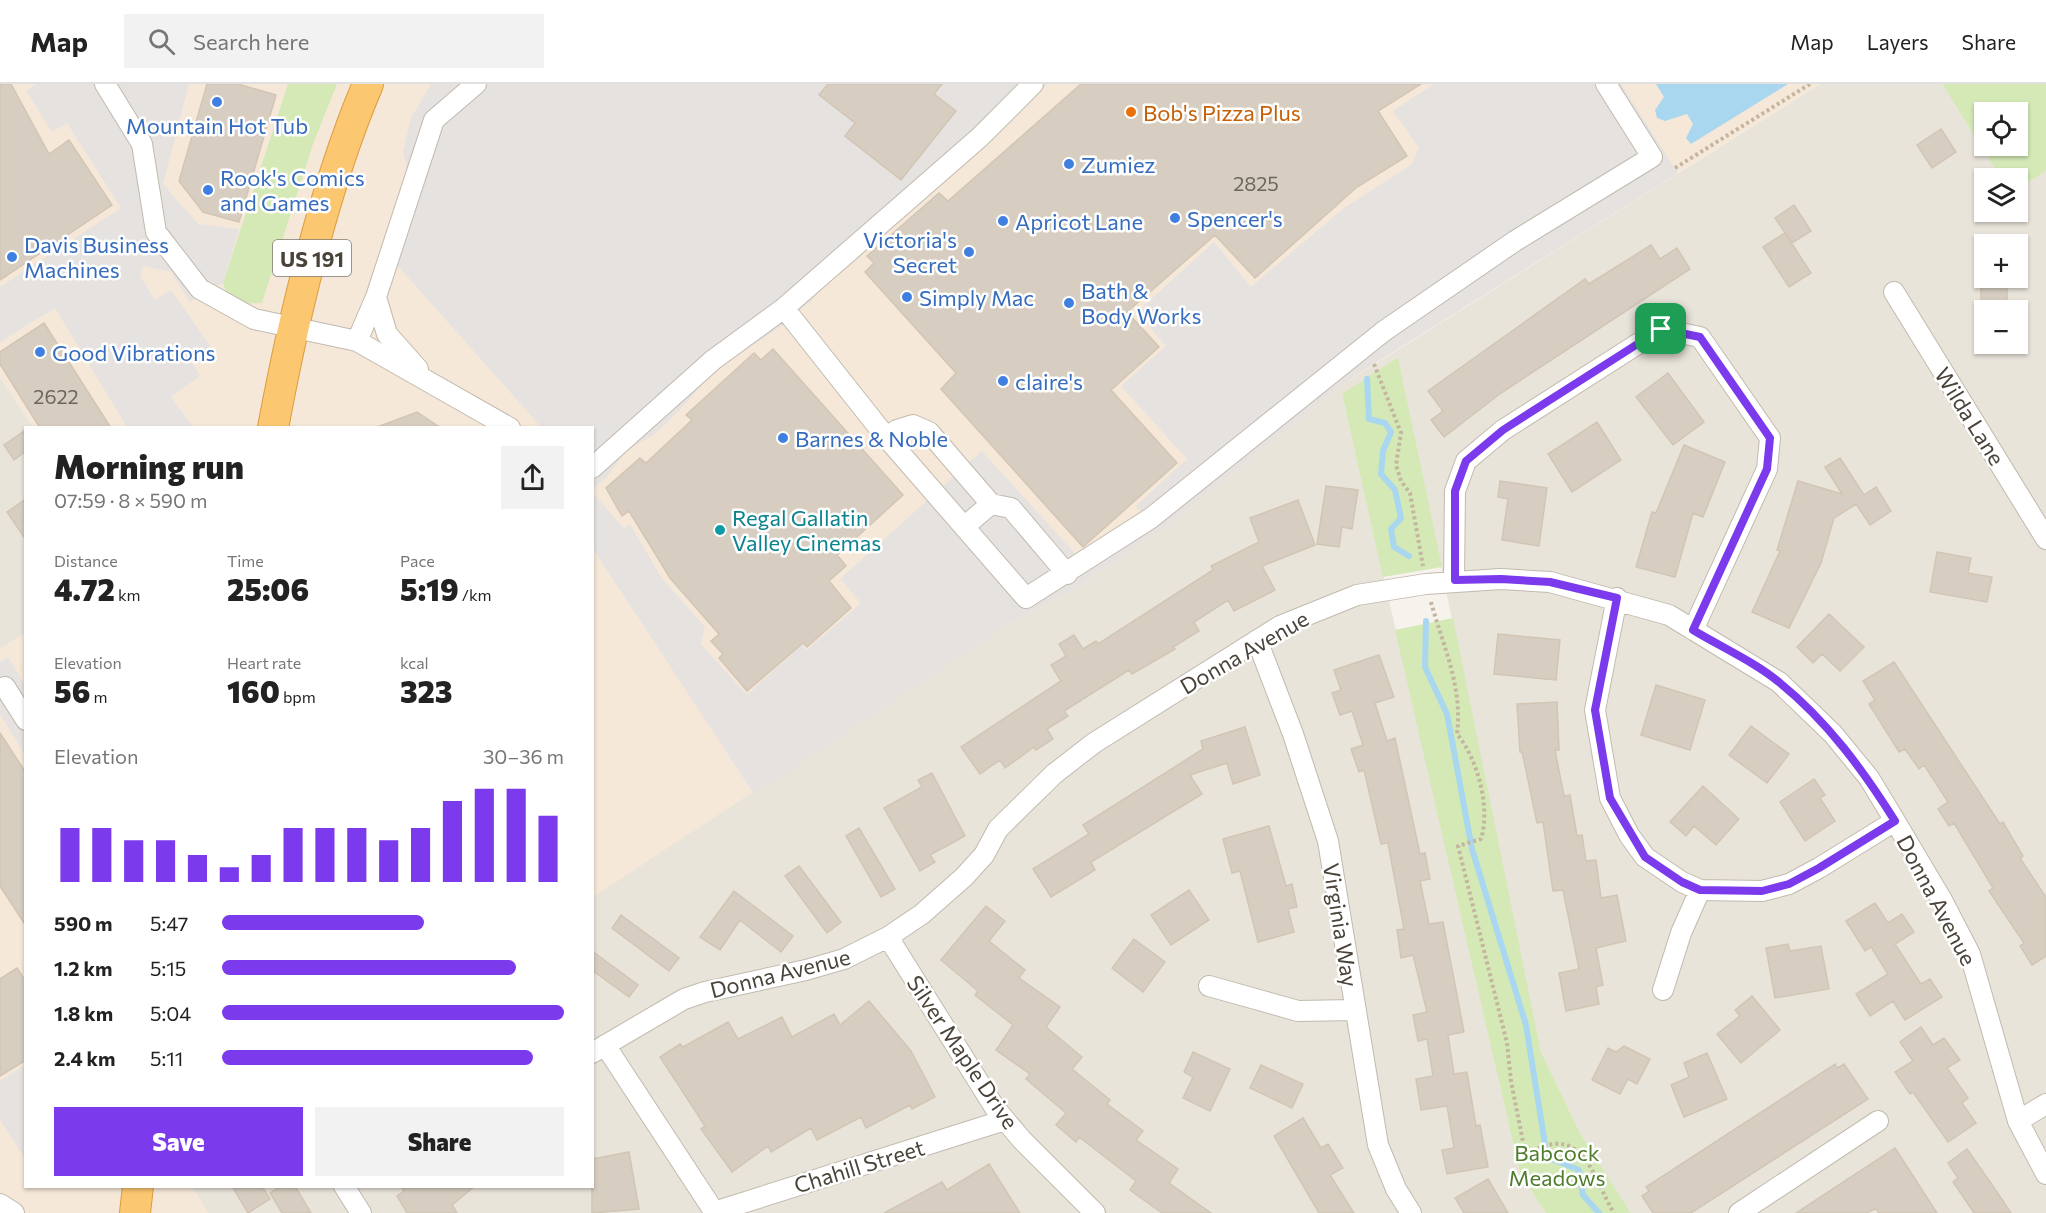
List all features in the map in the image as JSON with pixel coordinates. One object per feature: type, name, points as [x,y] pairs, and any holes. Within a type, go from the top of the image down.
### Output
[{"type":"highway","name":"US 191","points":[[273,426],[292,326],[337,171],[368,84]]},
{"type":"highway","points":[[135,1213],[138,1188]]},
{"type":"street","points":[[105,84],[141,144],[156,232],[200,289],[254,319],[357,341],[507,426]]},
{"type":"street","points":[[357,341],[376,297],[434,120],[476,84]]},
{"type":"street","points":[[594,466],[713,360],[784,308],[980,137],[1033,84]]},
{"type":"street","points":[[784,308],[886,437],[1026,598],[1067,574],[1150,518],[1384,331],[1515,241],[1652,157],[1606,84]]},
{"type":"street","name":"Wilda Lane","points":[[1894,292],[2046,539]]},
{"type":"street","points":[[376,297],[387,334],[428,380]]},
{"type":"street","points":[[1455,580],[1455,491],[1466,461],[1503,430],[1661,329],[1700,337],[1770,438],[1767,469],[1693,630]]},
{"type":"street","points":[[886,437],[897,430],[913,425],[929,432],[990,504],[1011,508],[1067,574]]},
{"type":"street","points":[[964,527],[990,504]]},
{"type":"street","name":"Donna Avenue","points":[[599,1049],[684,999],[705,992],[825,965],[862,952],[888,937],[922,914],[964,877],[984,855],[998,829],[1054,774],[1094,743],[1257,640],[1315,611],[1357,595],[1455,580],[1501,579],[1550,582],[1617,598],[1669,615],[1779,682],[1833,734],[1869,778],[1942,900],[1970,954],[2018,1121],[2046,1174]]},
{"type":"street","points":[[1617,598],[1595,710],[1610,798],[1645,857],[1682,882],[1700,890],[1751,892],[1789,884],[1895,821]]},
{"type":"street","name":"Virginia Way","points":[[1257,640],[1293,734],[1328,841],[1378,1145],[1396,1189],[1411,1213]]},
{"type":"street","points":[[5,687],[24,717]]},
{"type":"street","points":[[1663,990],[1681,933],[1700,890]]},
{"type":"street","name":"Silver Maple Drive","points":[[888,937],[1005,1120],[1095,1213]]},
{"type":"street","points":[[1209,986],[1298,1011],[1354,1010]]},
{"type":"street","points":[[599,1049],[714,1212]]},
{"type":"street","points":[[2018,1121],[2046,1104]]},
{"type":"street","name":"Chahill Street","points":[[714,1212],[1005,1120]]},
{"type":"street","points":[[1739,1213],[1769,1205],[1878,1121]]},
{"type":"street","points":[[346,1188],[361,1213]]},
{"type":"street","points":[[0,1204],[14,1213]]},
{"type":"path","points":[[1675,168],[1810,84]]},
{"type":"path","points":[[1481,838],[1458,846],[1507,1043],[1511,1081],[1524,1147],[1535,1150],[1551,1142],[1567,1144],[1583,1156],[1614,1213]]},
{"type":"shaded area","points":[[0,84],[1820,84],[1342,385],[1175,520],[1078,587],[1007,625],[594,896],[594,426],[32,426],[0,377]]},
{"type":"shaded area","points":[[36,84],[189,84],[163,184],[198,224],[239,229],[223,283],[190,302],[171,272],[143,266],[140,276],[155,300],[171,290],[211,347],[191,361],[200,376],[171,397],[192,426],[126,426],[55,308],[0,342],[0,287],[121,208],[67,123],[52,132],[26,91]]},
{"type":"shaded area","points":[[431,84],[1047,84],[1018,115],[966,162],[926,187],[831,272],[812,300],[776,330],[709,377],[673,417],[653,435],[626,451],[606,478],[594,488],[594,426],[540,426],[382,248],[407,171],[403,151],[411,118]]},
{"type":"shaded area","points":[[1434,84],[1621,84],[1678,173],[1342,385],[1175,520],[1078,587],[1007,625],[754,794],[594,551],[594,494],[624,528],[630,524],[661,577],[705,627],[701,644],[747,695],[802,645],[807,650],[861,603],[840,579],[982,451],[1080,559],[1146,517],[1136,506],[1187,459],[1121,386],[1166,346],[1137,312],[1214,242],[1251,287],[1344,208],[1411,165],[1419,148],[1393,111]]},
{"type":"shaded area","points":[[1820,84],[1942,84],[1974,135],[1974,156],[1987,156],[1995,168],[1974,168],[1974,222],[2028,222],[2028,183],[2046,171],[2046,1213],[1631,1213],[1580,1133],[1541,1052],[1398,357],[1342,395],[1520,1173],[1546,1213],[208,1213],[193,1188],[594,1188],[594,895],[1007,625],[1078,587],[1175,520],[1342,385]]},
{"type":"shaded area","points":[[0,377],[32,426],[24,426],[24,634],[0,649]]},
{"type":"shaded area","points":[[24,634],[24,1188],[193,1188],[208,1213],[0,1213],[0,649]]},
{"type":"shaded area","points":[[8,657],[24,683],[24,753],[0,714],[0,662]]},
{"type":"shaded area","points":[[24,1066],[24,1157],[0,1120],[0,1081]]},
{"type":"green space","points":[[288,84],[337,84],[313,144],[262,303],[240,304],[228,298],[223,283]]},
{"type":"green space","points":[[1942,84],[2046,84],[2046,171],[2028,183],[2028,168],[1995,168],[1987,156],[2028,156],[2028,102],[1974,102],[1974,135]]},
{"type":"green space","points":[[1398,357],[1442,567],[1383,577],[1342,394]]},
{"type":"green space","name":"Babcock Meadows","points":[[1453,618],[1541,1052],[1580,1133],[1631,1213],[1546,1213],[1520,1173],[1395,630]]},
{"type":"water","points":[[1656,84],[1788,84],[1691,144],[1686,138],[1693,124],[1687,114],[1665,121],[1657,118],[1655,110],[1664,97]]},
{"type":"building","points":[[0,84],[11,84],[49,154],[69,140],[112,205],[0,280]]},
{"type":"building","points":[[207,84],[238,84],[276,95],[239,222],[203,212],[179,181]]},
{"type":"building","points":[[828,84],[942,84],[934,94],[956,111],[901,180],[845,136],[855,123],[819,95]]},
{"type":"building","points":[[1081,84],[1421,84],[1378,111],[1407,156],[1357,187],[1255,278],[1215,235],[1127,312],[1159,347],[1111,390],[1177,463],[1083,547],[941,389],[956,373],[865,272],[874,263],[867,256],[939,193],[948,201]]},
{"type":"building","points":[[1941,129],[1956,152],[1932,168],[1917,145]]},
{"type":"building","points":[[1794,205],[1811,231],[1792,243],[1775,218]]},
{"type":"building","points":[[1785,233],[1811,273],[1789,287],[1763,247]]},
{"type":"building","points":[[1651,245],[1660,259],[1677,248],[1690,269],[1501,393],[1444,437],[1431,420],[1443,411],[1428,391],[1585,279],[1589,284]]},
{"type":"building","points":[[1981,288],[2007,288],[2007,300],[1981,300]]},
{"type":"building","points":[[44,323],[110,426],[39,426],[0,364],[0,352]]},
{"type":"building","points":[[773,349],[903,495],[837,555],[846,566],[829,581],[851,608],[807,647],[803,643],[747,691],[719,658],[723,654],[711,641],[719,634],[670,578],[629,511],[622,516],[606,488],[640,458],[646,463],[692,420],[686,415],[754,353],[761,360]]},
{"type":"building","points":[[1668,373],[1704,422],[1673,445],[1636,397]]},
{"type":"building","points":[[417,412],[438,426],[380,426]]},
{"type":"building","points":[[1597,422],[1621,460],[1572,492],[1548,454]]},
{"type":"building","points":[[24,431],[24,452],[14,460],[4,445]]},
{"type":"building","points":[[1684,445],[1725,462],[1703,517],[1693,513],[1675,577],[1636,567],[1652,512],[1656,513]]},
{"type":"building","points":[[1840,458],[1864,495],[1876,487],[1891,511],[1870,525],[1856,504],[1834,518],[1821,563],[1789,628],[1752,612],[1780,551],[1777,550],[1798,481],[1842,494],[1825,467]]},
{"type":"building","points":[[1500,481],[1547,488],[1539,546],[1502,540],[1508,499],[1498,497]]},
{"type":"building","points":[[1326,486],[1358,490],[1352,529],[1342,527],[1339,547],[1317,544]]},
{"type":"building","points":[[24,500],[24,537],[7,512]]},
{"type":"building","points":[[1298,500],[1315,545],[1262,566],[1275,590],[1234,611],[1228,600],[1194,622],[1199,631],[1173,647],[1175,649],[1132,674],[1129,670],[1064,711],[1068,716],[1047,729],[1053,739],[1036,750],[1034,747],[1005,768],[1000,760],[980,774],[961,747],[1061,681],[1051,665],[1066,656],[1059,644],[1074,635],[1083,649],[1096,641],[1098,644],[1213,570],[1211,566],[1259,542],[1250,518]]},
{"type":"building","points":[[1937,552],[1971,558],[1968,573],[1992,577],[1987,602],[1930,592]]},
{"type":"building","points":[[1829,614],[1864,647],[1840,671],[1822,654],[1813,663],[1797,647]]},
{"type":"building","points":[[1498,634],[1560,640],[1556,680],[1494,674]]},
{"type":"building","points":[[1379,655],[1394,697],[1375,703],[1387,741],[1395,738],[1420,854],[1425,853],[1430,879],[1420,881],[1429,924],[1443,922],[1464,1032],[1448,1035],[1454,1074],[1467,1072],[1476,1126],[1480,1125],[1488,1167],[1447,1174],[1442,1150],[1454,1148],[1447,1106],[1421,1110],[1416,1079],[1433,1076],[1427,1039],[1418,1041],[1413,1015],[1427,1012],[1413,955],[1401,958],[1397,930],[1404,929],[1388,843],[1381,844],[1364,770],[1359,772],[1351,749],[1363,745],[1352,711],[1340,715],[1332,693],[1341,690],[1334,670]]},
{"type":"building","points":[[1894,662],[2000,824],[2003,822],[2023,856],[2020,858],[2046,897],[2046,956],[2032,965],[2020,946],[2024,943],[1989,891],[1993,888],[1954,823],[1949,826],[1938,809],[1948,802],[1924,765],[1919,769],[1905,749],[1899,752],[1869,704],[1875,700],[1863,681]]},
{"type":"building","points":[[1656,685],[1705,700],[1690,750],[1641,735]]},
{"type":"building","points":[[1557,702],[1559,750],[1555,750],[1564,796],[1570,795],[1577,836],[1582,835],[1586,861],[1596,860],[1601,898],[1617,895],[1626,941],[1596,948],[1603,985],[1596,987],[1599,1004],[1566,1011],[1559,973],[1579,969],[1563,890],[1553,891],[1543,822],[1537,823],[1522,752],[1520,752],[1517,704]]},
{"type":"building","points":[[1751,726],[1789,754],[1767,783],[1729,755]]},
{"type":"building","points":[[1245,727],[1260,775],[1233,784],[1227,763],[1190,775],[1202,794],[1091,862],[1095,870],[1051,897],[1033,869],[1089,834],[1083,825],[1203,749],[1201,741]]},
{"type":"building","points":[[0,733],[24,770],[24,923],[0,886]]},
{"type":"building","points":[[932,773],[965,836],[930,855],[935,862],[920,871],[884,808],[922,787],[918,780]]},
{"type":"building","points":[[1814,779],[1825,795],[1820,798],[1835,821],[1805,841],[1780,802]]},
{"type":"building","points":[[1703,786],[1739,819],[1716,845],[1694,826],[1686,836],[1670,822]]},
{"type":"building","points":[[1269,826],[1286,886],[1292,884],[1297,907],[1288,909],[1294,932],[1258,942],[1240,871],[1232,873],[1223,839]]},
{"type":"building","points":[[859,828],[895,889],[881,897],[846,836]]},
{"type":"building","points":[[799,866],[841,922],[827,933],[785,876]]},
{"type":"building","points":[[1189,890],[1209,920],[1171,945],[1151,915]]},
{"type":"building","points":[[734,891],[793,936],[781,952],[740,920],[720,950],[700,937]]},
{"type":"building","points":[[1875,903],[1888,923],[1902,914],[1914,932],[1895,944],[1921,984],[1930,979],[1942,997],[1905,1020],[1893,1001],[1870,1016],[1856,994],[1888,974],[1871,947],[1865,951],[1846,921]]},
{"type":"building","points":[[986,906],[1005,921],[989,941],[1025,970],[1019,978],[1060,1007],[1046,1027],[1082,1057],[1072,1069],[1110,1100],[1107,1104],[1143,1131],[1136,1140],[1178,1169],[1169,1183],[1211,1213],[1162,1213],[1130,1190],[1136,1181],[1079,1137],[1076,1142],[1056,1125],[1066,1113],[1026,1079],[1030,1074],[996,1050],[1013,1025],[975,995],[978,991],[941,960]]},
{"type":"building","points":[[621,915],[679,958],[669,971],[612,928]]},
{"type":"building","points":[[1134,939],[1165,962],[1143,992],[1112,968]]},
{"type":"building","points":[[1788,944],[1790,951],[1821,946],[1829,989],[1775,998],[1766,948]]},
{"type":"building","points":[[594,952],[638,985],[629,997],[594,971]]},
{"type":"building","points":[[17,968],[24,979],[24,1061],[0,1076],[0,979]]},
{"type":"building","points":[[1752,996],[1780,1030],[1741,1063],[1717,1034],[1740,1016],[1735,1010]]},
{"type":"building","points":[[869,1001],[911,1051],[935,1097],[912,1109],[910,1105],[866,1128],[861,1117],[817,1140],[811,1128],[771,1152],[768,1146],[732,1172],[701,1129],[705,1126],[660,1057],[680,1044],[683,1047],[728,1022],[738,1039],[782,1017],[792,1037],[834,1014],[840,1025]]},
{"type":"building","points":[[1921,1027],[1933,1045],[1944,1038],[1960,1060],[1947,1068],[1968,1098],[1962,1103],[1976,1123],[1948,1142],[1913,1092],[1910,1094],[1895,1072],[1913,1061],[1900,1042]]},
{"type":"building","points":[[1624,1046],[1650,1059],[1637,1084],[1628,1079],[1620,1094],[1592,1080],[1608,1048],[1616,1052]]},
{"type":"building","points":[[1193,1052],[1230,1069],[1210,1111],[1183,1098],[1193,1077],[1184,1072]]},
{"type":"building","points":[[1707,1053],[1727,1099],[1684,1117],[1671,1085],[1689,1077],[1684,1063]]},
{"type":"building","points":[[1835,1064],[1837,1068],[1844,1064],[1868,1099],[1691,1213],[1653,1213],[1642,1196],[1649,1191],[1646,1187]]},
{"type":"building","points":[[1261,1065],[1303,1084],[1292,1108],[1250,1088]]},
{"type":"building","points":[[1303,1118],[1321,1148],[1328,1144],[1343,1168],[1330,1175],[1354,1213],[1319,1213],[1274,1136]]},
{"type":"building","points":[[1895,1148],[1937,1213],[1879,1213],[1876,1208],[1867,1213],[1796,1213]]},
{"type":"building","points":[[1967,1149],[2011,1213],[1974,1213],[1953,1182],[1958,1178],[1948,1163]]},
{"type":"building","points":[[629,1152],[639,1209],[592,1213],[594,1159]]},
{"type":"building","points":[[989,1164],[1020,1213],[884,1213],[942,1182],[947,1190]]},
{"type":"building","points":[[1488,1179],[1508,1213],[1464,1213],[1455,1198]]},
{"type":"building","points":[[233,1188],[263,1188],[270,1199],[248,1213]]},
{"type":"building","points":[[278,1188],[296,1188],[311,1213],[282,1213],[270,1193]]},
{"type":"building","points":[[402,1188],[473,1188],[452,1205],[457,1213],[407,1213],[397,1196],[404,1191]]},
{"type":"waterway","points":[[1367,379],[1369,419],[1385,423],[1391,432],[1383,451],[1381,474],[1395,490],[1401,518],[1391,529],[1394,547],[1409,556]]},
{"type":"waterway","points":[[1426,621],[1425,667],[1447,714],[1472,849],[1526,1025],[1547,1157],[1579,1170],[1583,1195],[1599,1213]]},
{"type":"place","name":"Mountain Hot Tub","points":[[217,102]]},
{"type":"place","name":"Bob's Pizza Plus","points":[[1131,112]]},
{"type":"place","name":"Zumiez","points":[[1069,164]]},
{"type":"place","name":"Rook's Comics and Games","points":[[208,190]]},
{"type":"place","name":"Spencer's","points":[[1175,218]]},
{"type":"place","name":"Apricot Lane","points":[[1003,221]]},
{"type":"place","name":"Victoria's Secret","points":[[969,252]]},
{"type":"place","name":"Davis Business Machines","points":[[12,257]]},
{"type":"place","name":"Simply Mac","points":[[907,297]]},
{"type":"place","name":"Bath & Body Works","points":[[1069,303]]},
{"type":"place","name":"Good Vibrations","points":[[40,352]]},
{"type":"place","name":"claire's","points":[[1003,381]]},
{"type":"place","name":"Barnes & Noble","points":[[783,438]]},
{"type":"place","name":"Regal Gallatin Valley Cinemas","points":[[720,530]]},
{"type":"route","points":[[1661,329],[1700,337],[1770,438],[1767,469],[1693,630],[1779,682],[1833,734],[1869,778],[1895,821],[1789,884],[1762,891],[1700,890],[1682,882],[1645,857],[1629,835],[1610,798],[1595,710],[1600,670],[1610,640],[1617,598],[1550,582],[1501,579],[1455,580],[1455,491],[1466,461],[1503,430],[1661,329]]}]
